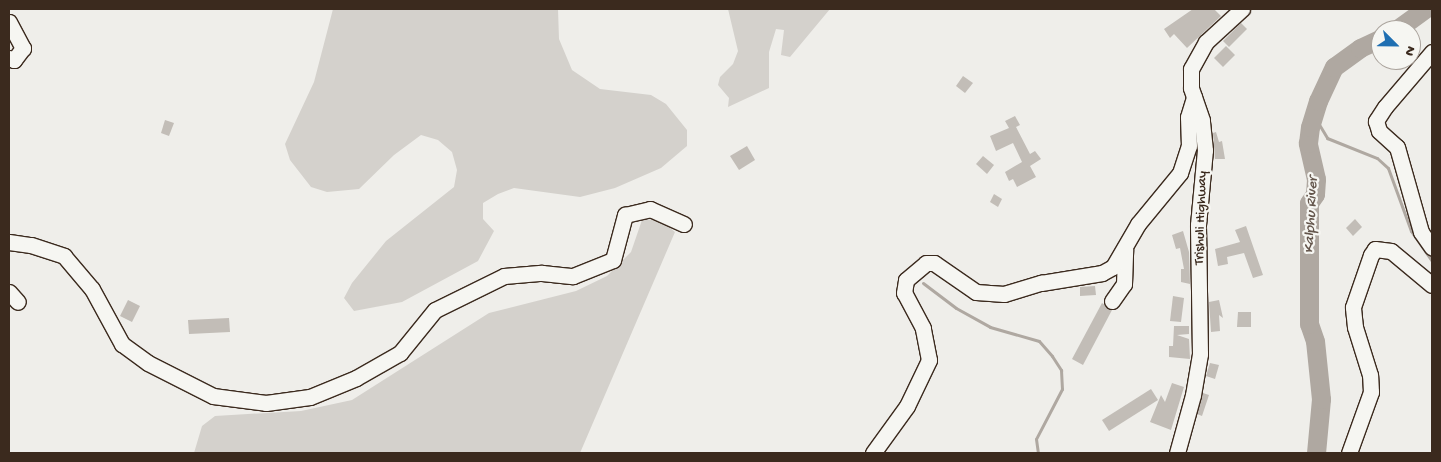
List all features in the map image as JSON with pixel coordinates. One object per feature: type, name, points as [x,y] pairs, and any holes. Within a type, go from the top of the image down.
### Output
[{"type":"street","points":[[9,58],[14,60],[23,48],[9,21],[10,9]]},
{"type":"street","name":"Trishuli Highway","points":[[1177,450],[1193,395],[1200,354],[1198,225],[1205,150],[1202,120],[1194,97],[1191,69],[1198,52],[1242,9]]},
{"type":"street","points":[[1432,52],[1384,106],[1376,121],[1379,131],[1397,147],[1421,232],[1432,248]]},
{"type":"street","points":[[873,453],[907,406],[929,360],[923,328],[904,293],[904,282],[911,274],[926,263],[934,263],[976,292],[1004,294],[1041,283],[1102,273],[1112,266],[1125,249],[1138,224],[1180,173],[1189,146],[1188,117],[1194,97]]},
{"type":"street","points":[[9,242],[31,245],[64,256],[92,289],[122,344],[148,363],[213,396],[266,403],[310,397],[356,378],[400,353],[434,310],[504,276],[542,272],[573,276],[613,260],[625,215],[650,209],[684,224]]},
{"type":"street","points":[[1112,301],[1124,284],[1125,249]]},
{"type":"street","points":[[1349,453],[1370,392],[1370,375],[1355,327],[1353,307],[1371,255],[1375,249],[1391,251],[1432,285]]},
{"type":"shaded area","points":[[333,9],[558,9],[559,39],[572,70],[600,89],[651,95],[666,104],[687,130],[687,146],[661,168],[615,188],[580,197],[514,188],[498,194],[483,203],[483,219],[494,231],[478,261],[402,302],[354,311],[344,298],[352,283],[386,241],[454,187],[457,170],[452,152],[438,140],[421,135],[394,155],[359,189],[327,192],[311,187],[290,160],[285,144],[314,82]]},
{"type":"shaded area","points":[[728,9],[830,9],[790,57],[781,55],[784,30],[776,29],[769,52],[769,88],[728,107],[729,98],[718,85],[720,77],[733,64],[738,51]]},
{"type":"shaded area","points":[[659,219],[675,232],[580,453],[194,453],[202,426],[215,416],[301,411],[352,400],[489,313],[576,291],[607,276],[631,252],[642,220]]},
{"type":"building","points":[[1193,9],[1214,9],[1221,16],[1187,48],[1174,34],[1170,38],[1164,29]]},
{"type":"building","points":[[1241,23],[1247,29],[1229,47],[1223,41]]},
{"type":"building","points":[[1226,46],[1235,55],[1223,67],[1214,58]]},
{"type":"building","points":[[963,76],[973,83],[965,93],[956,86]]},
{"type":"building","points":[[1015,116],[1020,125],[1016,127],[1030,154],[1035,151],[1041,159],[1030,166],[1036,177],[1017,187],[1013,179],[1009,181],[1005,172],[1022,162],[1013,143],[996,151],[990,136],[1009,128],[1005,121]]},
{"type":"building","points":[[165,120],[174,123],[169,136],[161,133]]},
{"type":"building","points":[[1216,132],[1219,142],[1222,141],[1225,159],[1215,159],[1213,133]]},
{"type":"building","points":[[747,146],[755,160],[739,170],[730,156]]},
{"type":"building","points":[[983,156],[994,165],[987,174],[976,164]]},
{"type":"building","points":[[994,194],[1002,199],[998,207],[990,202]]},
{"type":"building","points":[[1355,219],[1362,227],[1353,236],[1346,228]]},
{"type":"building","points":[[1246,226],[1263,275],[1253,278],[1244,253],[1227,257],[1228,264],[1218,266],[1215,249],[1240,242],[1235,230]]},
{"type":"building","points":[[1183,231],[1189,252],[1190,284],[1181,282],[1181,269],[1184,269],[1180,248],[1176,249],[1172,235]]},
{"type":"building","points":[[1095,286],[1096,295],[1080,296],[1080,287]]},
{"type":"building","points":[[1173,296],[1184,298],[1181,322],[1170,321]]},
{"type":"building","points":[[128,300],[140,306],[132,322],[120,316]]},
{"type":"building","points":[[1219,300],[1223,318],[1219,315],[1220,331],[1211,332],[1209,302]]},
{"type":"building","points":[[1102,303],[1112,310],[1083,365],[1072,359]]},
{"type":"building","points":[[1238,312],[1251,312],[1251,327],[1237,327]]},
{"type":"building","points":[[229,318],[230,332],[189,334],[188,320]]},
{"type":"building","points":[[1174,326],[1189,326],[1189,334],[1177,335],[1189,339],[1190,359],[1169,357],[1169,346],[1173,346]]},
{"type":"building","points":[[1210,363],[1219,365],[1215,379],[1206,376]]},
{"type":"building","points":[[1172,383],[1184,387],[1171,430],[1150,422],[1161,395],[1165,402]]},
{"type":"building","points":[[1151,389],[1158,400],[1109,431],[1102,420]]},
{"type":"building","points":[[1203,393],[1209,395],[1202,416],[1197,414]]},
{"type":"waterway","name":"Kalphu River","points":[[1410,20],[1425,9]]},
{"type":"waterway","name":"Kalphu River","points":[[1316,453],[1321,399],[1315,341],[1309,324],[1309,203],[1315,194],[1316,179],[1308,143],[1310,127],[1318,101],[1334,67],[1360,48],[1371,43]]},
{"type":"waterway","points":[[1314,116],[1327,138],[1377,158],[1388,168],[1411,231],[1432,261]]},
{"type":"waterway","points":[[923,283],[956,308],[990,327],[1039,341],[1052,356],[1061,370],[1062,389],[1036,439],[1038,453]]}]
